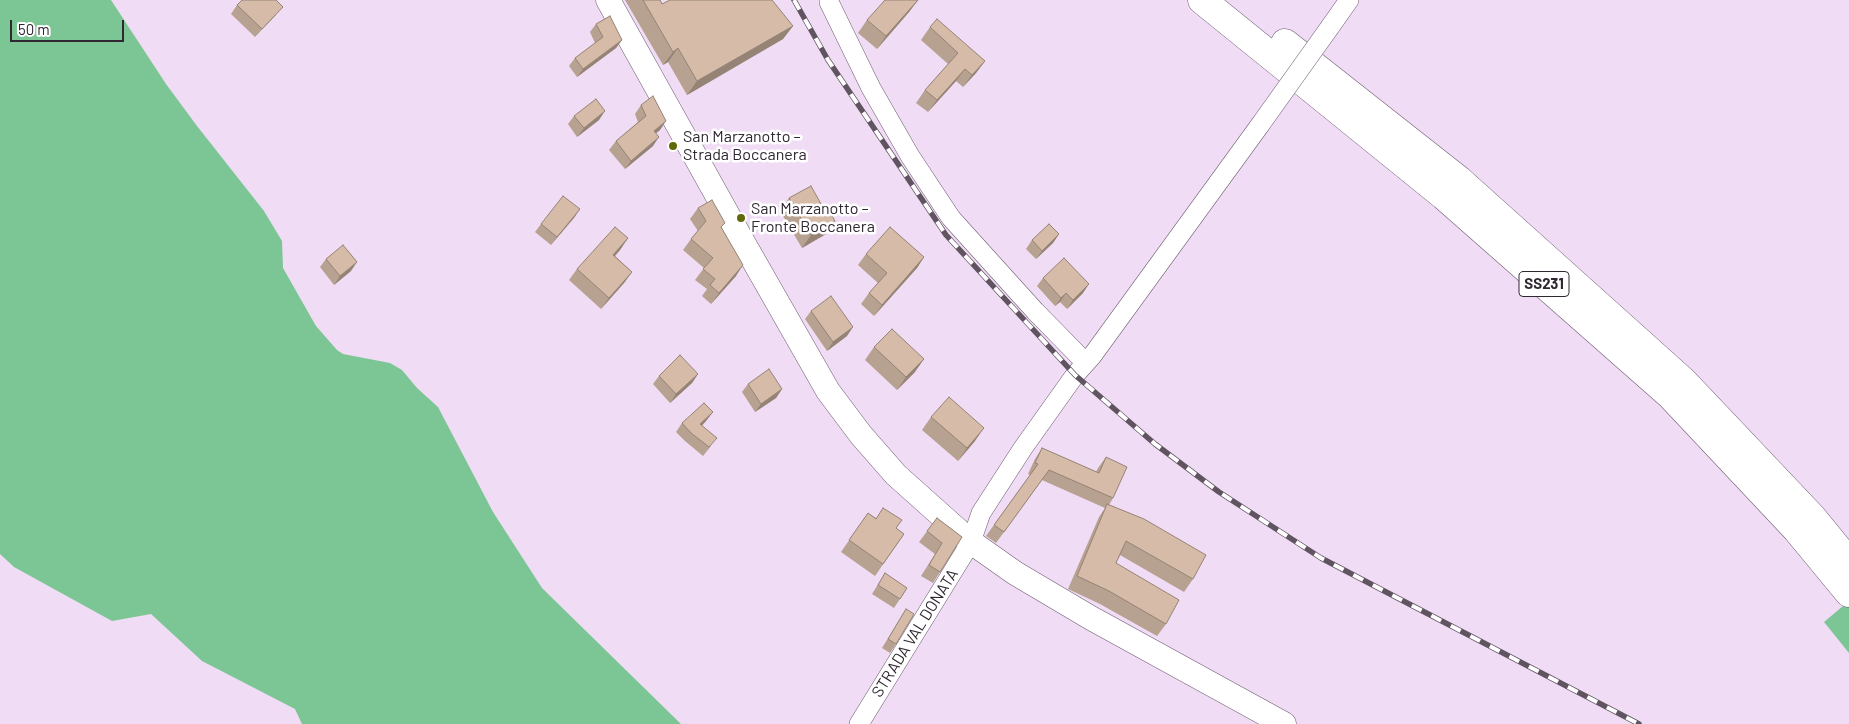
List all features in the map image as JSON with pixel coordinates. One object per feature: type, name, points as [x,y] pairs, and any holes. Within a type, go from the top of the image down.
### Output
[{"type":"highway","name":"SS231","points":[[1202,0],[1444,196],[1670,395],[1798,530],[1849,593]]},
{"type":"highway","name":"SS231","points":[[1231,0],[1459,180],[1683,381],[1812,517],[1849,562]]},
{"type":"main road","points":[[608,0],[828,391],[861,435],[896,475],[971,542],[1015,573],[1091,618],[1284,724]]},
{"type":"street","name":"STRADA VAL DONATA","points":[[859,724],[971,542],[981,513],[1023,448],[1260,125],[1349,0]]},
{"type":"street","points":[[829,2],[871,88],[910,156],[951,218],[1034,311],[1081,358],[1087,361]]},
{"type":"green space","points":[[0,0],[111,0],[166,84],[264,211],[282,241],[283,268],[316,326],[337,350],[343,354],[390,363],[402,370],[417,388],[438,407],[493,512],[542,588],[681,724],[302,724],[295,709],[202,661],[151,614],[112,621],[14,567],[0,554]]},
{"type":"green space","points":[[1849,601],[1849,653],[1824,622]]},
{"type":"building","points":[[242,0],[276,0],[283,7],[262,29],[237,5]]},
{"type":"building","points":[[643,0],[660,0],[662,4],[670,0],[772,0],[793,26],[697,81],[678,48],[673,52]]},
{"type":"building","points":[[885,0],[918,0],[886,36],[867,20]]},
{"type":"building","points":[[610,16],[622,40],[583,69],[575,58],[603,37],[596,24]]},
{"type":"building","points":[[937,19],[985,61],[972,75],[965,69],[937,100],[925,90],[958,53],[930,27]]},
{"type":"building","points":[[653,96],[666,121],[654,131],[659,137],[631,161],[616,141],[646,116],[641,105]]},
{"type":"building","points":[[596,99],[605,111],[584,128],[574,116]]},
{"type":"building","points":[[811,186],[825,211],[828,209],[835,221],[811,235],[789,198]]},
{"type":"building","points":[[563,196],[580,209],[557,237],[541,224]]},
{"type":"building","points":[[712,200],[725,223],[721,227],[743,265],[719,293],[710,285],[715,279],[703,269],[713,258],[691,239],[706,221],[698,208]]},
{"type":"building","points":[[1049,224],[1059,234],[1042,251],[1032,240]]},
{"type":"building","points":[[615,227],[628,238],[613,255],[632,272],[609,298],[577,269]]},
{"type":"building","points":[[890,227],[924,257],[882,305],[869,293],[887,273],[866,254]]},
{"type":"building","points":[[343,245],[357,262],[340,276],[326,259]]},
{"type":"building","points":[[1064,258],[1089,284],[1073,300],[1066,293],[1061,298],[1043,278]]},
{"type":"building","points":[[831,296],[853,327],[833,342],[811,311]]},
{"type":"building","points":[[892,329],[924,359],[906,377],[874,347]]},
{"type":"building","points":[[680,355],[698,374],[676,394],[659,376]]},
{"type":"building","points":[[769,369],[782,389],[761,404],[748,384]]},
{"type":"building","points":[[949,397],[984,428],[967,448],[931,417]]},
{"type":"building","points":[[704,403],[713,412],[700,424],[717,438],[709,447],[682,423]]},
{"type":"building","points":[[1042,448],[1099,473],[1106,457],[1127,467],[1113,498],[1049,470],[1004,532],[994,525],[1038,464],[1035,463]]},
{"type":"building","points":[[1107,504],[1144,519],[1206,555],[1193,579],[1126,541],[1116,563],[1179,600],[1166,624],[1109,591],[1077,576]]},
{"type":"building","points":[[883,508],[902,520],[896,528],[904,534],[883,564],[849,540],[868,513],[876,519]]},
{"type":"building","points":[[937,518],[962,537],[940,572],[929,565],[942,543],[927,531]]},
{"type":"building","points":[[885,573],[907,588],[900,599],[878,585]]},
{"type":"building","points":[[906,609],[914,614],[896,644],[888,639]]},
{"type":"railway","points":[[794,0],[828,60],[946,235],[1075,375],[1155,444],[1219,492],[1321,558],[1639,724]]},
{"type":"place","name":"San Marzanotto – Strada Boccanera","points":[[673,146]]},
{"type":"place","name":"San Marzanotto – Fronte Boccanera","points":[[741,218]]}]
